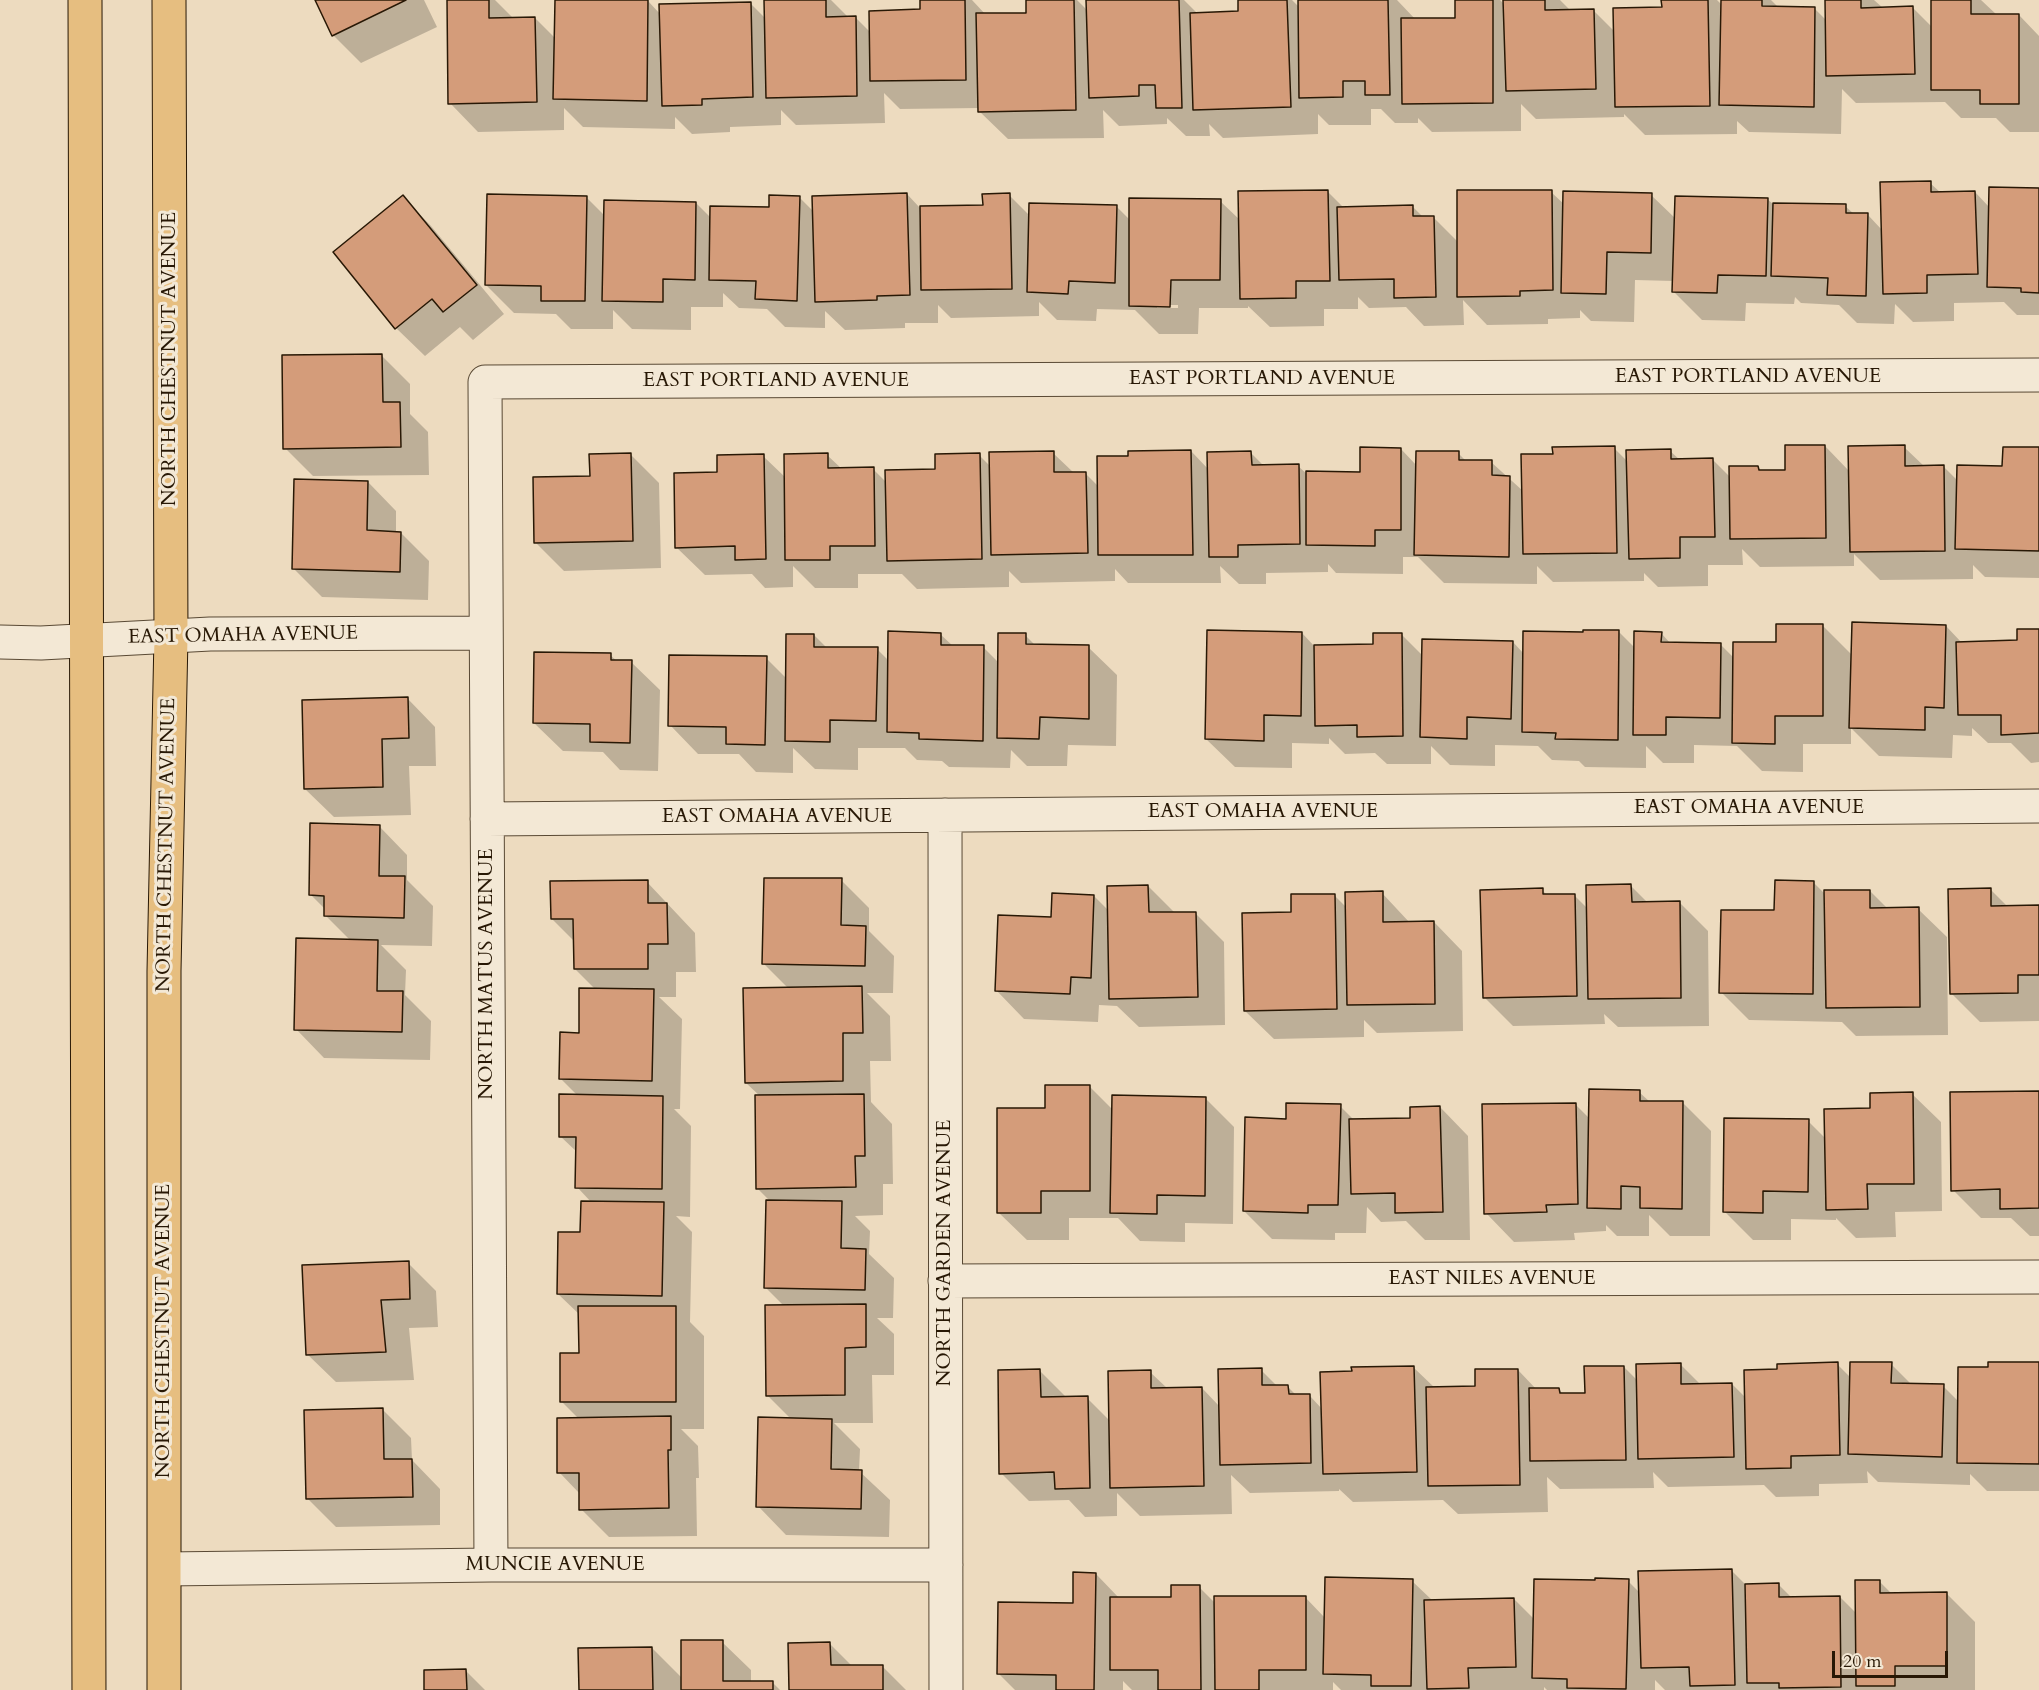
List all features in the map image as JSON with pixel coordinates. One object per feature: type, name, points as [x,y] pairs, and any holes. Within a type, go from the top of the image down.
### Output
[{"type":"main road","points":[[86,0],[88,1690]]},
{"type":"main road","points":[[157,0],[169,66]]},
{"type":"main road","name":"NORTH CHESTNUT AVENUE","points":[[164,1690],[164,971],[171,637],[169,0]]},
{"type":"street","name":"EAST PORTLAND AVENUE","points":[[484,382],[2039,375]]},
{"type":"street","name":"NORTH MATUS AVENUE","points":[[484,382],[491,1565]]},
{"type":"street","name":"EAST OMAHA AVENUE","points":[[0,642],[41,643],[221,634],[486,633]]},
{"type":"street","name":"EAST OMAHA AVENUE","points":[[487,819],[2039,806]]},
{"type":"street","name":"NORTH GARDEN AVENUE","points":[[945,815],[946,1690]]},
{"type":"street","name":"EAST NILES AVENUE","points":[[945,1281],[2039,1277]]},
{"type":"street","name":"MUNCIE AVENUE","points":[[165,1569],[491,1565],[946,1565]]},
{"type":"building","points":[[315,0],[406,0],[332,36]]},
{"type":"building","points":[[447,0],[489,0],[489,18],[535,17],[537,102],[448,104]]},
{"type":"building","points":[[555,0],[648,0],[647,101],[553,99]]},
{"type":"building","points":[[764,0],[826,0],[826,17],[856,16],[857,96],[766,98]]},
{"type":"building","points":[[920,0],[965,0],[966,80],[870,81],[869,11],[920,9]]},
{"type":"building","points":[[1026,0],[1074,0],[1076,110],[978,112],[976,13],[1026,13]]},
{"type":"building","points":[[1086,0],[1179,0],[1182,108],[1156,108],[1155,85],[1139,85],[1139,96],[1089,98]]},
{"type":"building","points":[[1238,0],[1287,0],[1291,107],[1193,110],[1190,13],[1238,11]]},
{"type":"building","points":[[1298,0],[1388,0],[1390,95],[1365,95],[1365,81],[1343,81],[1343,97],[1299,98]]},
{"type":"building","points":[[1455,0],[1493,0],[1493,103],[1402,104],[1401,18],[1455,18]]},
{"type":"building","points":[[1503,0],[1545,0],[1545,10],[1594,9],[1596,89],[1506,91]]},
{"type":"building","points":[[1661,0],[1708,0],[1710,106],[1615,107],[1613,8],[1662,7]]},
{"type":"building","points":[[1721,0],[1762,0],[1762,6],[1815,7],[1814,107],[1719,105]]},
{"type":"building","points":[[1825,0],[1861,0],[1861,8],[1913,6],[1915,74],[1826,76]]},
{"type":"building","points":[[1931,0],[1971,0],[1971,14],[2019,14],[2019,104],[1980,104],[1980,90],[1931,90]]},
{"type":"building","points":[[751,2],[753,97],[702,99],[702,105],[662,106],[659,4]]},
{"type":"building","points":[[1931,181],[1931,192],[1975,191],[1978,274],[1927,275],[1927,293],[1883,294],[1880,182]]},
{"type":"building","points":[[1989,187],[2039,188],[2039,293],[2021,292],[2021,288],[1987,287]]},
{"type":"building","points":[[1328,190],[1330,281],[1296,281],[1296,298],[1240,299],[1238,191]]},
{"type":"building","points":[[1457,190],[1552,190],[1553,290],[1520,291],[1520,296],[1457,297]]},
{"type":"building","points":[[1563,191],[1652,193],[1651,253],[1607,252],[1606,294],[1561,293]]},
{"type":"building","points":[[907,193],[910,295],[877,296],[877,300],[815,302],[812,196]]},
{"type":"building","points":[[1010,193],[1012,289],[921,290],[920,206],[983,205],[982,194]]},
{"type":"building","points":[[487,194],[587,196],[585,301],[541,301],[541,286],[485,285]]},
{"type":"building","points":[[403,195],[477,285],[443,312],[432,299],[395,329],[333,252]]},
{"type":"building","points":[[769,195],[800,196],[797,301],[755,299],[756,281],[709,280],[710,206],[769,207]]},
{"type":"building","points":[[1675,196],[1768,198],[1766,276],[1718,275],[1717,293],[1672,292]]},
{"type":"building","points":[[1129,198],[1221,199],[1220,280],[1171,280],[1170,307],[1129,306]]},
{"type":"building","points":[[604,200],[696,202],[695,280],[663,279],[663,302],[602,301]]},
{"type":"building","points":[[1029,203],[1117,205],[1115,283],[1069,281],[1068,294],[1027,292]]},
{"type":"building","points":[[1773,203],[1846,204],[1846,213],[1868,213],[1866,296],[1827,295],[1828,278],[1771,276]]},
{"type":"building","points":[[1413,205],[1413,216],[1434,216],[1436,297],[1394,298],[1394,279],[1339,280],[1337,207]]},
{"type":"building","points":[[382,354],[383,402],[400,402],[401,447],[283,449],[282,355]]},
{"type":"building","points":[[1785,445],[1825,445],[1826,538],[1730,539],[1729,466],[1758,466],[1759,470],[1785,470]]},
{"type":"building","points":[[1905,445],[1905,466],[1944,465],[1945,551],[1850,552],[1848,446]]},
{"type":"building","points":[[1615,446],[1617,553],[1523,554],[1521,454],[1553,454],[1552,447]]},
{"type":"building","points":[[1360,447],[1401,448],[1401,530],[1375,530],[1375,546],[1306,545],[1306,471],[1360,472]]},
{"type":"building","points":[[2003,447],[2039,447],[2039,551],[1955,549],[1957,465],[2002,466]]},
{"type":"building","points":[[1671,449],[1671,459],[1713,458],[1715,537],[1680,537],[1680,558],[1629,559],[1626,450]]},
{"type":"building","points":[[1191,450],[1193,555],[1098,555],[1097,456],[1128,456],[1128,451]]},
{"type":"building","points":[[1054,451],[1054,472],[1086,472],[1088,553],[991,555],[989,452]]},
{"type":"building","points":[[1251,451],[1252,465],[1299,464],[1300,544],[1238,545],[1238,557],[1209,557],[1207,452]]},
{"type":"building","points":[[1416,451],[1459,451],[1459,460],[1492,460],[1492,475],[1510,476],[1509,557],[1414,555]]},
{"type":"building","points":[[631,453],[633,541],[534,543],[533,477],[590,476],[589,454]]},
{"type":"building","points":[[828,453],[828,468],[874,467],[875,546],[830,546],[830,560],[785,560],[784,454]]},
{"type":"building","points":[[980,453],[982,559],[887,561],[885,470],[935,469],[935,454]]},
{"type":"building","points":[[764,454],[766,559],[735,560],[735,546],[675,548],[674,473],[717,472],[717,455]]},
{"type":"building","points":[[294,479],[368,481],[367,530],[401,532],[400,572],[292,569]]},
{"type":"building","points":[[1852,622],[1946,625],[1944,708],[1925,707],[1925,730],[1849,728]]},
{"type":"building","points":[[1776,624],[1823,624],[1823,716],[1775,716],[1775,744],[1732,743],[1733,642],[1776,642]]},
{"type":"building","points":[[2017,629],[2039,629],[2039,733],[2001,735],[2001,715],[1958,715],[1956,642],[2017,640]]},
{"type":"building","points":[[1207,630],[1302,632],[1301,716],[1264,715],[1264,741],[1205,739]]},
{"type":"building","points":[[1583,630],[1619,630],[1618,740],[1555,739],[1556,733],[1522,732],[1523,631],[1583,632]]},
{"type":"building","points":[[888,631],[941,633],[941,645],[984,645],[983,741],[919,739],[919,733],[887,732]]},
{"type":"building","points":[[1634,631],[1662,632],[1661,642],[1721,643],[1720,718],[1666,717],[1666,735],[1633,735]]},
{"type":"building","points":[[998,633],[1026,633],[1026,644],[1089,645],[1089,719],[1040,717],[1039,739],[997,738]]},
{"type":"building","points":[[1373,633],[1402,633],[1403,736],[1357,737],[1357,725],[1315,726],[1314,645],[1373,644]]},
{"type":"building","points":[[786,634],[814,634],[814,647],[878,647],[876,721],[830,720],[830,742],[785,741]]},
{"type":"building","points":[[1422,639],[1513,641],[1511,719],[1467,717],[1467,739],[1420,737]]},
{"type":"building","points":[[534,652],[611,653],[611,660],[632,660],[630,743],[590,742],[590,724],[533,723]]},
{"type":"building","points":[[669,655],[767,656],[765,745],[726,744],[726,727],[668,726]]},
{"type":"building","points":[[408,697],[409,738],[382,739],[383,787],[304,789],[302,700]]},
{"type":"building","points":[[310,823],[380,825],[379,876],[405,876],[404,918],[324,916],[324,896],[309,895]]},
{"type":"building","points":[[764,878],[842,878],[841,925],[866,926],[865,966],[762,964]]},
{"type":"building","points":[[648,880],[648,903],[667,903],[668,944],[648,944],[648,969],[574,969],[573,919],[551,919],[550,881]]},
{"type":"building","points":[[1775,880],[1814,881],[1813,994],[1719,993],[1721,910],[1774,910]]},
{"type":"building","points":[[1631,884],[1632,902],[1680,901],[1681,998],[1588,999],[1586,885]]},
{"type":"building","points":[[1148,885],[1149,912],[1196,912],[1198,997],[1109,999],[1107,886]]},
{"type":"building","points":[[1543,888],[1543,894],[1575,894],[1577,996],[1483,998],[1480,890]]},
{"type":"building","points":[[1991,888],[1991,906],[2039,905],[2039,975],[2018,975],[2018,993],[1950,994],[1948,889]]},
{"type":"building","points":[[1824,890],[1870,890],[1870,908],[1919,907],[1920,1007],[1826,1008]]},
{"type":"building","points":[[1383,891],[1383,922],[1434,921],[1435,1004],[1347,1005],[1345,892]]},
{"type":"building","points":[[1052,893],[1094,895],[1091,978],[1071,977],[1070,994],[995,991],[998,915],[1051,917]]},
{"type":"building","points":[[1291,894],[1335,894],[1337,1009],[1244,1011],[1242,913],[1291,912]]},
{"type":"building","points":[[296,938],[378,940],[377,991],[403,991],[402,1032],[294,1030]]},
{"type":"building","points":[[862,986],[863,1033],[843,1033],[843,1081],[745,1083],[743,988]]},
{"type":"building","points":[[579,988],[654,989],[652,1081],[559,1079],[560,1032],[579,1033]]},
{"type":"building","points":[[1045,1085],[1090,1085],[1090,1191],[1041,1191],[1041,1213],[997,1213],[997,1108],[1045,1108]]},
{"type":"building","points":[[1589,1089],[1640,1090],[1640,1101],[1683,1101],[1682,1209],[1640,1208],[1640,1187],[1621,1186],[1621,1209],[1587,1208]]},
{"type":"building","points":[[2039,1091],[2039,1208],[2000,1209],[2000,1189],[1951,1191],[1950,1092]]},
{"type":"building","points":[[1913,1092],[1914,1184],[1867,1184],[1868,1209],[1826,1210],[1824,1109],[1870,1108],[1870,1093]]},
{"type":"building","points":[[559,1094],[663,1096],[662,1189],[575,1188],[576,1137],[559,1137]]},
{"type":"building","points":[[864,1094],[865,1156],[855,1156],[856,1187],[756,1189],[755,1095]]},
{"type":"building","points":[[1112,1095],[1206,1097],[1205,1196],[1157,1195],[1157,1214],[1110,1213]]},
{"type":"building","points":[[1286,1103],[1341,1104],[1338,1205],[1308,1205],[1308,1213],[1243,1211],[1245,1117],[1286,1119]]},
{"type":"building","points":[[1576,1103],[1578,1204],[1546,1205],[1547,1212],[1484,1214],[1482,1104]]},
{"type":"building","points":[[1440,1106],[1443,1212],[1395,1213],[1395,1193],[1351,1194],[1349,1119],[1410,1118],[1410,1107]]},
{"type":"building","points":[[1724,1118],[1809,1119],[1808,1192],[1763,1191],[1763,1213],[1723,1212]]},
{"type":"building","points":[[766,1200],[842,1201],[841,1248],[866,1249],[865,1290],[764,1288]]},
{"type":"building","points":[[581,1201],[664,1202],[662,1296],[557,1294],[558,1232],[580,1232]]},
{"type":"building","points":[[409,1261],[410,1299],[381,1300],[386,1352],[306,1355],[302,1265]]},
{"type":"building","points":[[866,1304],[866,1347],[845,1348],[845,1395],[766,1396],[765,1305]]},
{"type":"building","points":[[578,1306],[676,1306],[676,1402],[560,1402],[560,1353],[579,1353]]},
{"type":"building","points":[[1838,1362],[1840,1455],[1791,1456],[1791,1468],[1746,1469],[1744,1370],[1777,1369],[1777,1364]]},
{"type":"building","points":[[1850,1362],[1892,1362],[1891,1383],[1944,1384],[1942,1457],[1848,1454]]},
{"type":"building","points":[[1988,1362],[2039,1362],[2039,1464],[1957,1463],[1958,1367],[1988,1367]]},
{"type":"building","points":[[1681,1363],[1681,1384],[1732,1383],[1734,1457],[1638,1459],[1636,1364]]},
{"type":"building","points":[[1414,1366],[1417,1472],[1323,1474],[1320,1372],[1352,1371],[1351,1367]]},
{"type":"building","points":[[1584,1366],[1624,1366],[1626,1460],[1530,1461],[1529,1388],[1559,1388],[1560,1393],[1585,1393]]},
{"type":"building","points":[[1262,1368],[1262,1385],[1288,1385],[1289,1394],[1310,1394],[1311,1463],[1220,1465],[1218,1369]]},
{"type":"building","points":[[1040,1369],[1041,1397],[1088,1396],[1090,1488],[1055,1489],[1054,1472],[999,1474],[998,1370]]},
{"type":"building","points":[[1475,1369],[1518,1369],[1520,1485],[1428,1486],[1426,1387],[1475,1386]]},
{"type":"building","points":[[1151,1370],[1151,1388],[1202,1387],[1204,1486],[1110,1488],[1108,1371]]},
{"type":"building","points":[[383,1408],[384,1459],[412,1459],[413,1497],[306,1499],[304,1410]]},
{"type":"building","points":[[671,1416],[671,1450],[668,1450],[669,1508],[579,1510],[579,1473],[557,1473],[557,1418]]},
{"type":"building","points":[[758,1417],[832,1419],[831,1469],[862,1470],[861,1509],[756,1507]]},
{"type":"building","points":[[1732,1569],[1735,1685],[1690,1686],[1689,1667],[1641,1668],[1638,1571]]},
{"type":"building","points":[[1073,1572],[1096,1573],[1094,1690],[1056,1690],[1056,1675],[997,1674],[998,1602],[1073,1603]]},
{"type":"building","points":[[1325,1577],[1413,1579],[1411,1686],[1371,1686],[1371,1675],[1323,1674]]},
{"type":"building","points":[[1595,1578],[1629,1579],[1626,1689],[1567,1688],[1567,1679],[1532,1678],[1534,1579],[1595,1580]]},
{"type":"building","points":[[1855,1580],[1880,1580],[1880,1593],[1947,1592],[1947,1666],[1895,1666],[1895,1686],[1856,1686]]},
{"type":"building","points":[[1779,1583],[1779,1597],[1840,1596],[1841,1687],[1779,1688],[1779,1683],[1747,1683],[1745,1584]]},
{"type":"building","points":[[1171,1585],[1200,1585],[1201,1690],[1158,1690],[1158,1670],[1110,1670],[1110,1597],[1171,1597]]},
{"type":"building","points":[[1214,1596],[1306,1596],[1306,1670],[1259,1670],[1259,1690],[1215,1690]]},
{"type":"building","points":[[1514,1598],[1516,1667],[1468,1668],[1469,1688],[1427,1689],[1424,1600]]},
{"type":"building","points":[[681,1640],[723,1640],[723,1681],[773,1681],[773,1690],[681,1690]]},
{"type":"building","points":[[830,1642],[831,1665],[883,1665],[883,1690],[789,1690],[788,1643]]},
{"type":"building","points":[[652,1647],[653,1690],[579,1690],[578,1648]]},
{"type":"building","points":[[466,1669],[467,1690],[424,1690],[424,1670]]}]
